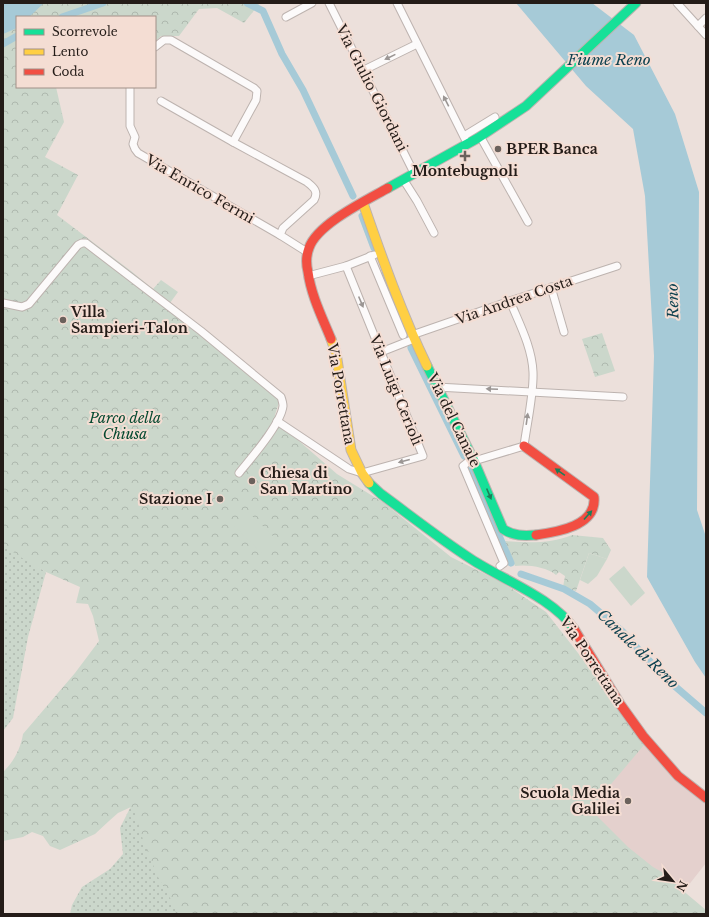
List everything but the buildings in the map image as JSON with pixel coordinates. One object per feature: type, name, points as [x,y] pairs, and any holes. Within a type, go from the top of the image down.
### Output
[{"type":"main road","name":"Via Porrettana","points":[[634,4],[530,102],[507,119],[480,136],[466,140],[403,180],[340,217],[323,229],[313,239],[308,252],[306,264],[316,302],[336,353],[349,441],[353,455],[368,482],[381,494],[471,559],[540,599],[563,616],[569,622],[620,704],[643,736],[678,776],[706,798]]},
{"type":"main road","name":"Via del Canale","points":[[363,203],[409,336],[474,460],[504,529],[509,534],[528,536],[574,527],[579,524],[593,508],[595,500],[592,494],[524,446]]},
{"type":"street","points":[[286,17],[312,3]]},
{"type":"street","name":"Via Giulio Giordani","points":[[329,3],[364,70],[414,173]]},
{"type":"street","points":[[397,3],[466,140],[495,117]]},
{"type":"street","points":[[678,3],[706,35]]},
{"type":"street","points":[[698,26],[706,18]]},
{"type":"street","points":[[156,46],[164,40],[171,40],[257,91],[256,100],[233,142]]},
{"type":"street","points":[[364,70],[417,44]]},
{"type":"street","name":"Via Enrico Fermi","points":[[130,88],[130,126],[135,137],[135,149],[138,153],[308,252]]},
{"type":"street","points":[[161,102],[307,182],[315,190],[315,197],[283,228],[280,235]]},
{"type":"street","points":[[480,136],[528,222]]},
{"type":"street","points":[[403,180],[417,201],[434,233]]},
{"type":"street","points":[[3,303],[22,307],[28,304],[78,245],[86,243],[201,331],[279,394],[283,401],[283,406],[277,421],[239,473]]},
{"type":"street","points":[[308,276],[346,266],[380,253]]},
{"type":"street","points":[[370,256],[409,336]]},
{"type":"street","name":"Via Luigi Cerioli","points":[[346,266],[423,456],[362,473]]},
{"type":"street","name":"Via Andrea Costa","points":[[381,352],[409,336],[617,266]]},
{"type":"street","points":[[551,287],[564,332]]},
{"type":"street","points":[[500,566],[504,563],[463,466],[474,460],[524,446],[533,370],[528,345],[510,301]]},
{"type":"street","points":[[437,387],[623,397]]},
{"type":"street","points":[[277,421],[349,469],[362,473]]},
{"type":"shaded area","name":"Scuola Media Galilei","points":[[623,709],[678,776],[706,798],[706,863],[680,896],[548,805]]},
{"type":"green space","name":"Parco della Chiusa","points":[[3,3],[260,3],[244,23],[217,8],[199,9],[179,36],[161,36],[156,41],[156,16],[16,16],[16,88],[56,88],[64,122],[45,157],[78,175],[57,215],[153,289],[161,280],[178,292],[170,303],[280,399],[275,415],[276,421],[337,474],[384,503],[451,557],[503,583],[546,612],[585,662],[644,745],[590,809],[628,847],[653,867],[669,876],[681,889],[706,910],[706,914],[176,914],[174,905],[158,877],[143,840],[136,815],[131,807],[118,813],[95,834],[60,850],[50,846],[43,836],[32,832],[23,837],[3,841],[3,772],[16,755],[23,734],[75,673],[99,641],[93,616],[88,604],[76,603],[80,587],[46,572],[17,555],[3,544]]},
{"type":"green space","points":[[602,333],[615,371],[595,377],[582,339]]},
{"type":"green space","points":[[248,512],[276,539],[262,553],[234,526]]},
{"type":"green space","points":[[572,535],[603,538],[611,550],[607,559],[589,553],[576,591],[563,587],[565,576],[559,572],[556,575],[548,570],[537,567],[525,565],[515,566],[505,541],[547,541]]},
{"type":"green space","points":[[3,544],[46,572],[28,637],[13,718],[3,731]]},
{"type":"green space","points":[[589,553],[607,559],[597,576],[588,584],[580,580]]},
{"type":"green space","points":[[624,566],[645,593],[631,606],[609,579]]},
{"type":"green space","points":[[131,806],[335,914],[70,914],[72,905],[82,887],[110,869],[123,854],[120,828]]},
{"type":"water","points":[[3,3],[44,3],[30,16],[16,16],[16,28],[3,34]]},
{"type":"water","name":"Fiume Reno","points":[[516,3],[592,3],[634,35],[675,114],[699,192],[697,510],[706,537],[706,678],[695,662],[647,577],[654,356],[645,196],[633,129],[586,86]]},
{"type":"waterway","points":[[65,16],[103,3]]},
{"type":"waterway","points":[[247,3],[263,11],[282,54],[303,90],[353,196]]},
{"type":"waterway","points":[[3,44],[16,37]]},
{"type":"waterway","points":[[362,216],[374,248]]},
{"type":"waterway","points":[[384,275],[407,337]]},
{"type":"waterway","name":"Canale di Reno","points":[[411,348],[464,456]]},
{"type":"waterway","name":"Canale di Reno","points":[[470,469],[511,563]]},
{"type":"waterway","name":"Canale di Reno","points":[[521,574],[564,589],[590,604],[623,632],[670,682],[706,713]]},
{"type":"traffic: fast","points":[[388,188],[478,138],[526,106],[636,3]]},
{"type":"traffic: fast","points":[[427,366],[474,461],[503,529],[519,535],[536,535]]},
{"type":"traffic: fast","points":[[369,483],[381,494],[459,551],[484,567],[527,590],[554,608],[574,629]]},
{"type":"traffic: slow","points":[[363,203],[401,306],[427,366]]},
{"type":"traffic: slow","points":[[331,339],[336,353],[351,450],[362,473],[369,483]]},
{"type":"traffic: jam","points":[[331,339],[317,306],[309,281],[307,263],[309,248],[314,239],[332,222],[356,206],[388,188]]},
{"type":"traffic: jam","points":[[524,446],[594,497],[593,507],[589,515],[583,521],[574,526],[554,532],[536,535]]},
{"type":"traffic: jam","points":[[574,629],[620,704],[643,736],[678,776],[706,798]]},
{"type":"place","name":"BPER Banca","points":[[498,149]]},
{"type":"place","name":"Montebugnoli","points":[[465,156]]},
{"type":"place","name":"Villa Sampieri-Talon","points":[[63,320]]},
{"type":"place","name":"Chiesa di San Martino","points":[[252,481]]},
{"type":"place","name":"Stazione I","points":[[220,499]]},
{"type":"place","name":"Scuola Media Galilei","points":[[628,801]]},
{"type":"water label","name":"Reno","points":[[673,301]]}]
